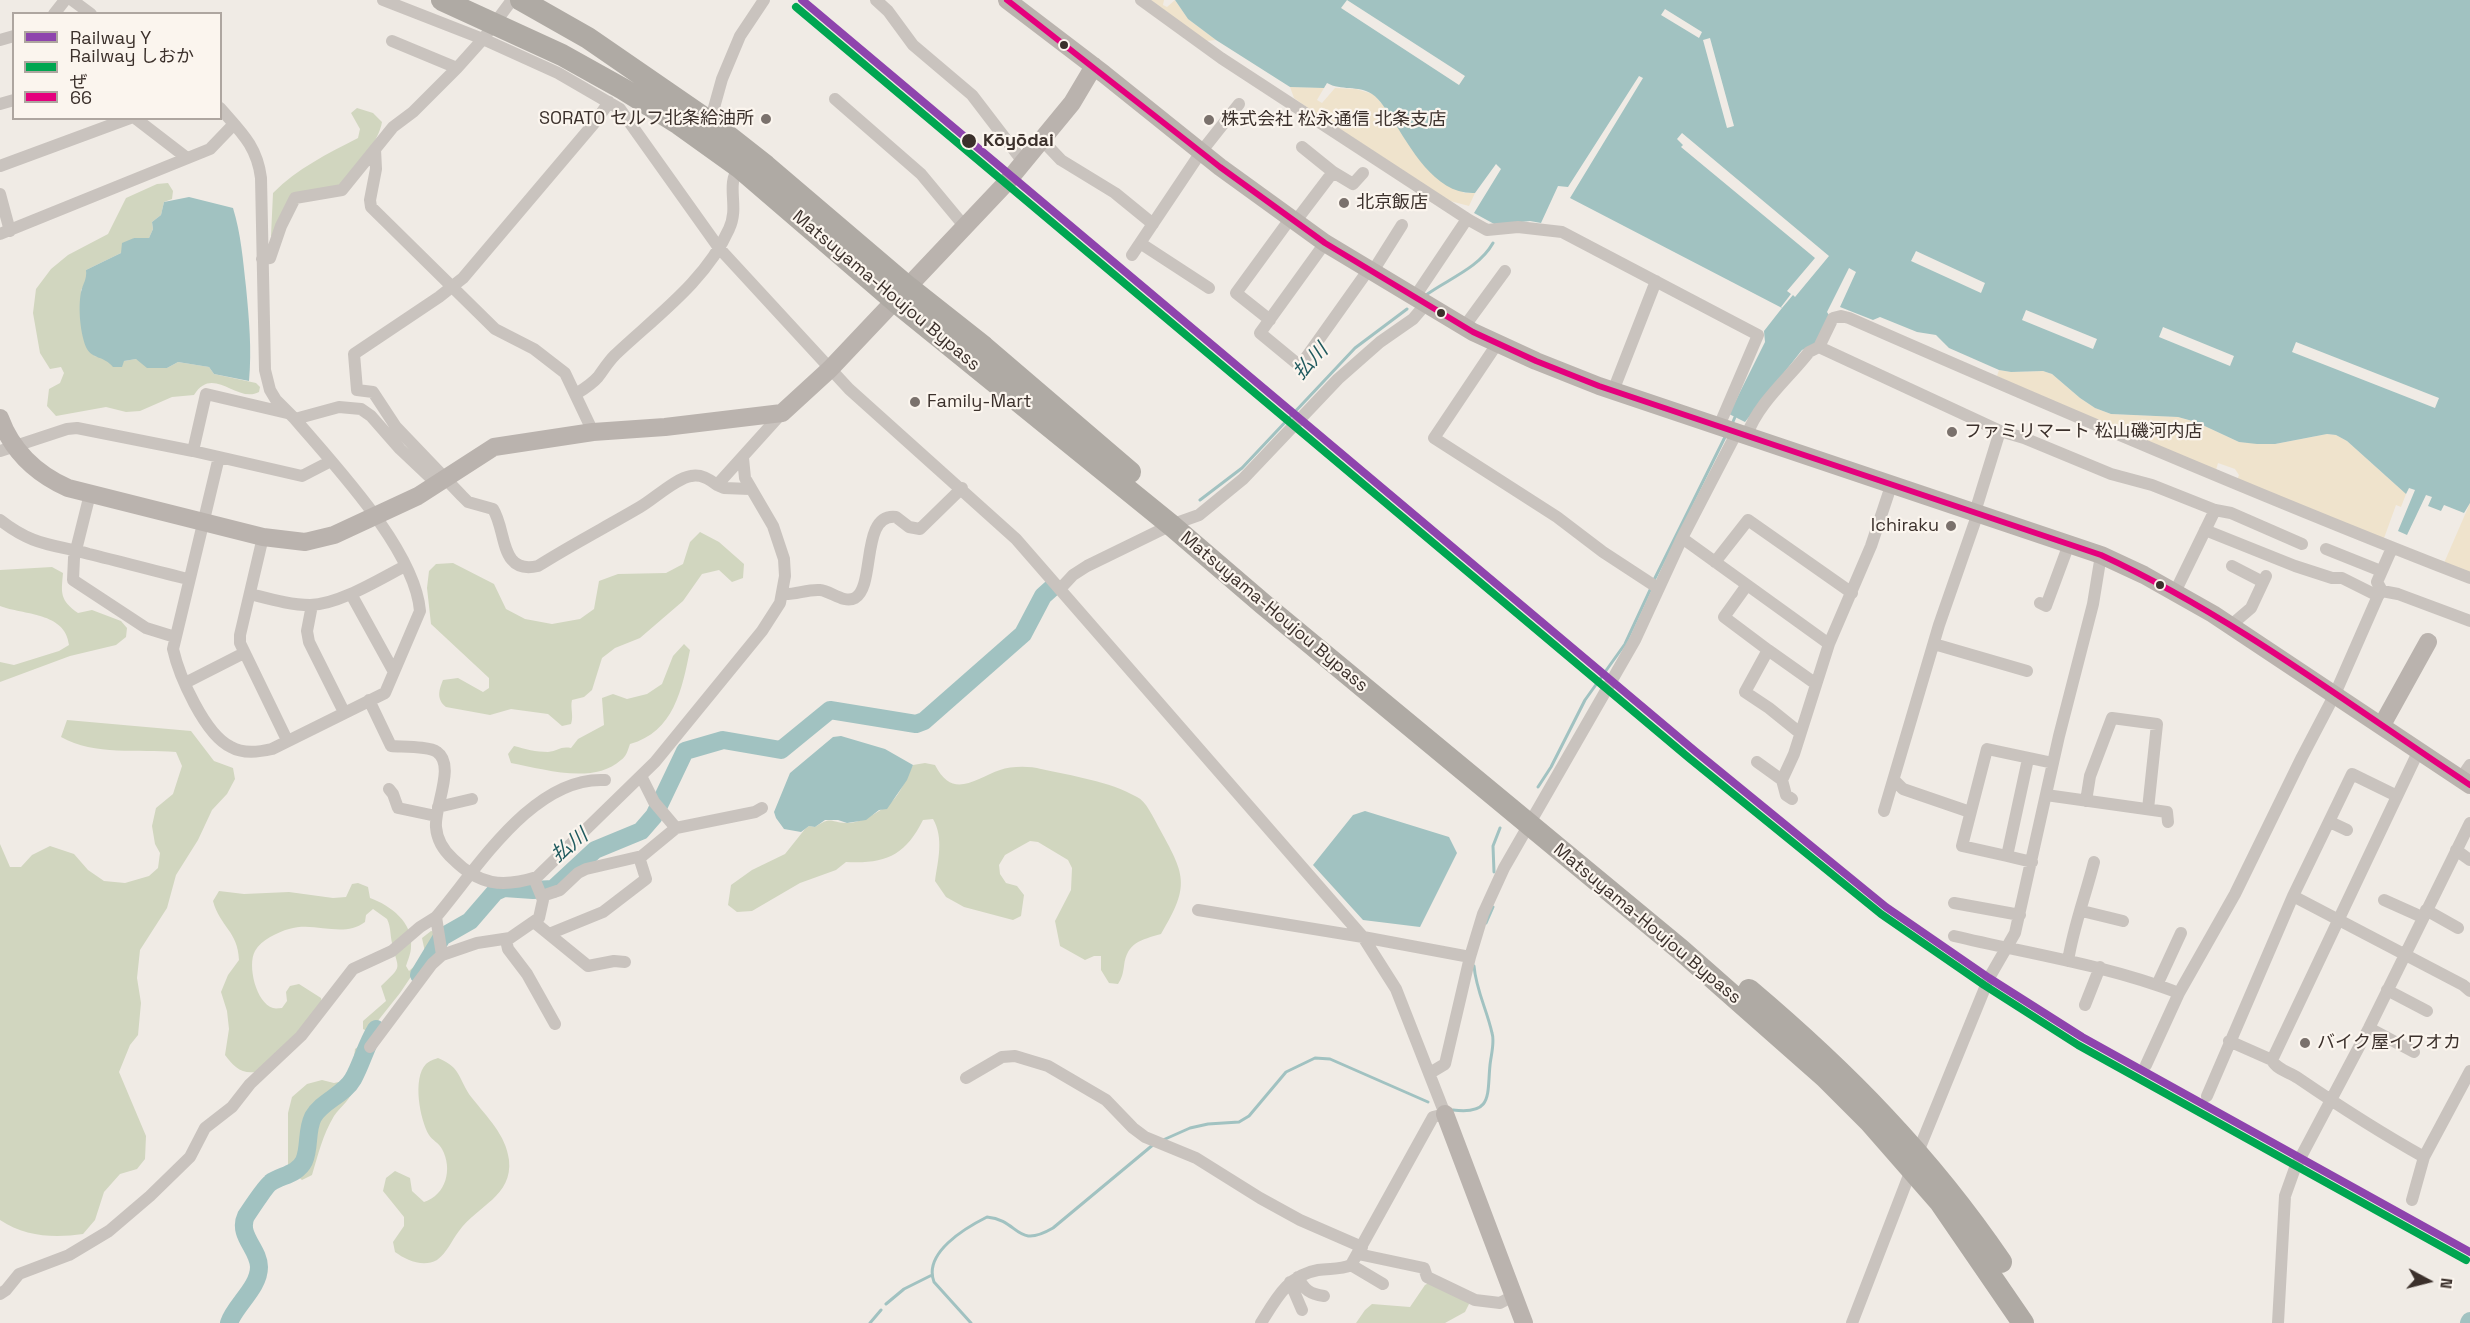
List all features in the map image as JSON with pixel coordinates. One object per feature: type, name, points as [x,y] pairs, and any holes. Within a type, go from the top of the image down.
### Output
[{"type":"highway","name":"Matsuyama-Houjou Bypass","points":[[442,0],[489,31],[562,54],[620,102],[679,124],[739,167],[902,295],[984,347],[1179,523],[1837,1066],[1915,1161],[1977,1227],[2040,1323]]},
{"type":"highway","name":"Matsuyama-Houjou Bypass","points":[[521,0],[588,38],[710,122],[766,166],[902,295]]},
{"type":"highway","name":"Matsuyama-Houjou Bypass","points":[[1915,1161],[1940,1202],[2023,1323]]},
{"type":"main road","points":[[1007,0],[1292,220],[1325,243],[1464,327],[1497,344],[1613,391],[2101,555],[2175,592],[2419,750],[2467,776]]},
{"type":"main road","points":[[0,418],[7,449],[30,463],[49,479],[90,494],[263,537],[293,542],[321,539],[376,516],[418,496],[494,447],[593,432],[665,427],[782,413],[830,369],[902,295],[1024,163],[1072,103],[1094,66]]},
{"type":"main road","points":[[2382,726],[2428,642]]},
{"type":"main road","points":[[1445,1114],[1524,1323]]},
{"type":"street","points":[[56,12],[65,0]]},
{"type":"street","points":[[72,0],[88,12]]},
{"type":"street","points":[[383,0],[489,31]]},
{"type":"street","points":[[262,259],[270,258],[294,198],[342,190],[393,127],[413,112],[457,68],[512,0]]},
{"type":"street","points":[[710,122],[722,79],[740,36],[764,0]]},
{"type":"street","points":[[876,0],[888,11],[913,45],[972,95],[1024,163]]},
{"type":"street","points":[[1141,0],[1221,58],[1487,230],[1518,227],[1562,232],[1758,335],[1733,430],[1682,538],[1655,586],[1629,650],[1534,818],[1522,835],[1483,914],[1470,957],[1445,1064],[1430,1074]]},
{"type":"street","points":[[392,41],[457,68]]},
{"type":"street","points":[[835,99],[921,174],[965,226]]},
{"type":"street","points":[[441,481],[396,427],[373,392],[357,390],[354,354],[464,278],[596,121],[620,102],[719,248],[849,388],[1016,539],[1364,937],[1396,989],[1445,1114],[1433,1117],[1351,1265],[1337,1270],[1320,1269],[1294,1279],[1261,1323]]},
{"type":"street","points":[[1132,255],[1201,152],[1239,104]]},
{"type":"street","points":[[219,457],[173,649],[176,664],[185,683],[212,731],[221,742],[233,748],[260,751],[272,749],[385,693],[420,611],[419,598],[405,566],[376,516],[270,390],[266,370],[258,160],[246,137],[222,110]]},
{"type":"street","points":[[0,166],[125,120]]},
{"type":"street","points":[[138,120],[187,158]]},
{"type":"street","points":[[0,194],[5,232],[210,149],[234,124]]},
{"type":"street","points":[[1042,140],[1061,160],[1115,193],[1153,224]]},
{"type":"street","points":[[1302,147],[1333,172],[1353,184],[1363,173]]},
{"type":"street","points":[[375,149],[376,169],[370,200],[371,207],[495,329],[534,348],[566,373],[593,432]]},
{"type":"street","points":[[576,394],[592,382],[606,363],[674,302],[719,248],[735,212],[732,183],[739,167]]},
{"type":"street","points":[[1270,320],[1236,293],[1292,220],[1333,172]]},
{"type":"street","points":[[1060,590],[1073,575],[1087,566],[1199,515],[1243,479],[1338,379],[1380,342],[1413,319],[1420,301],[1467,219]]},
{"type":"street","points":[[1325,243],[1260,333],[1300,366],[1402,225]]},
{"type":"street","points":[[1140,243],[1209,288]]},
{"type":"street","points":[[1464,327],[1505,271]]},
{"type":"street","points":[[1613,391],[1656,281]]},
{"type":"street","points":[[1733,430],[1750,426],[1765,404],[1809,352],[1819,347],[1833,318],[1841,316],[2392,548],[2470,578]]},
{"type":"street","points":[[1497,344],[1434,438],[1557,517],[1655,586]]},
{"type":"street","points":[[1819,347],[2000,431],[2024,438],[2111,474],[2152,485],[2215,510],[2231,513],[2302,544]]},
{"type":"street","points":[[192,451],[206,394],[291,416],[339,407],[361,409],[371,416],[400,449],[468,502],[493,509],[497,515],[510,560],[517,565],[529,568],[538,566],[610,522],[639,508],[683,478],[693,475],[703,476],[724,488],[750,489]]},
{"type":"street","points":[[717,485],[782,413]]},
{"type":"street","points":[[7,449],[77,428],[302,476],[331,461]]},
{"type":"street","points":[[1884,811],[2000,431]]},
{"type":"street","points":[[440,944],[506,940],[534,922],[542,910],[539,889],[546,869],[656,762],[771,619],[783,594],[785,576],[780,544],[750,489],[742,468],[742,458]]},
{"type":"street","points":[[1782,780],[1794,754],[1829,644],[1871,546],[1892,483]]},
{"type":"street","points":[[783,594],[821,590],[852,600],[858,596],[862,587],[868,552],[879,525],[884,519],[896,517],[909,527],[920,529],[962,488]]},
{"type":"street","points":[[90,494],[72,575],[76,584],[146,628],[175,637]]},
{"type":"street","points":[[2175,592],[2215,510]]},
{"type":"street","points":[[0,520],[20,535],[36,543],[76,550],[188,579]]},
{"type":"street","points":[[1715,562],[1748,520],[1852,593]]},
{"type":"street","points":[[2205,530],[2295,566],[2332,578],[2342,578],[2380,593],[2398,594],[2470,621]]},
{"type":"street","points":[[263,537],[240,635],[244,653],[287,740]]},
{"type":"street","points":[[1682,538],[1829,644]]},
{"type":"street","points":[[2040,603],[2046,606],[2069,544]]},
{"type":"street","points":[[2146,1065],[2179,993],[2235,894],[2335,694],[2380,593],[2377,582],[2392,548]]},
{"type":"street","points":[[2326,549],[2381,571]]},
{"type":"street","points":[[1852,1323],[1989,978],[2008,949],[2020,915],[2053,763],[2086,636],[2101,555]]},
{"type":"street","points":[[250,594],[283,602],[312,605],[351,594],[405,566]]},
{"type":"street","points":[[2230,626],[2251,608],[2265,579],[2237,571]]},
{"type":"street","points":[[1747,585],[1724,617],[1816,684]]},
{"type":"street","points":[[351,594],[393,672]]},
{"type":"street","points":[[312,605],[307,631],[309,642],[344,712]]},
{"type":"street","points":[[1934,644],[2027,671]]},
{"type":"street","points":[[1768,650],[1745,692],[1800,733]]},
{"type":"street","points":[[185,683],[244,653]]},
{"type":"street","points":[[369,700],[391,746],[436,751],[442,757],[446,768],[437,811],[439,843],[470,874],[489,882],[560,891],[578,873],[586,869],[639,857],[654,849],[676,828],[755,812],[762,808]]},
{"type":"street","points":[[2086,801],[2090,776],[2112,718],[2157,724],[2148,809]]},
{"type":"street","points":[[2032,862],[1962,846],[1987,749],[2053,763]]},
{"type":"street","points":[[2272,1060],[2419,750]]},
{"type":"street","points":[[2007,856],[2028,759]]},
{"type":"street","points":[[1757,762],[1782,780],[1786,795],[1792,799]]},
{"type":"street","points":[[2206,1096],[2293,896],[2352,774],[2397,796]]},
{"type":"street","points":[[641,776],[657,807],[676,828]]},
{"type":"street","points":[[0,1294],[19,1274],[69,1255],[109,1232],[150,1196],[190,1157],[205,1128],[232,1107],[250,1084],[301,1036],[353,969],[392,951],[435,917],[522,815],[543,800],[570,787],[605,780]]},
{"type":"street","points":[[1894,780],[1903,789],[1970,812]]},
{"type":"street","points":[[389,789],[398,808],[437,811],[472,799]]},
{"type":"street","points":[[2046,795],[2072,804],[2086,801],[2167,812],[2168,822]]},
{"type":"street","points":[[2330,822],[2347,830]]},
{"type":"street","points":[[2278,1323],[2285,1196],[2295,1168],[2369,1028],[2470,823]]},
{"type":"street","points":[[2456,850],[2470,860]]},
{"type":"street","points":[[549,934],[603,912],[646,879],[639,857]]},
{"type":"street","points":[[2068,960],[2071,941],[2096,867]]},
{"type":"street","points":[[2293,896],[2470,991]]},
{"type":"street","points":[[2384,900],[2458,928]]},
{"type":"street","points":[[1954,903],[2020,915]]},
{"type":"street","points":[[1197,910],[1470,957]]},
{"type":"street","points":[[2082,911],[2120,918]]},
{"type":"street","points":[[370,1047],[432,964],[440,944],[435,917]]},
{"type":"street","points":[[534,922],[588,966],[614,961],[625,962]]},
{"type":"street","points":[[1954,936],[2100,967],[2179,993]]},
{"type":"street","points":[[2157,985],[2176,937]]},
{"type":"street","points":[[506,940],[508,949],[527,974],[555,1024]]},
{"type":"street","points":[[2085,1005],[2100,967]]},
{"type":"street","points":[[2387,990],[2427,1011]]},
{"type":"street","points":[[2369,1028],[2414,1052]]},
{"type":"street","points":[[2229,1041],[2272,1060],[2274,1065],[2384,1135],[2424,1157]]},
{"type":"street","points":[[966,1078],[1002,1057],[1015,1056],[1048,1066],[1106,1100],[1145,1137],[1196,1158],[1300,1220],[1360,1251],[1424,1268],[1427,1277],[1475,1300],[1500,1303],[1513,1296]]},
{"type":"street","points":[[2412,1200],[2424,1157],[2470,1071]]},
{"type":"street","points":[[1351,1265],[1383,1284]]},
{"type":"street","points":[[1294,1279],[1313,1294],[1324,1296]]},
{"type":"street","points":[[1294,1279],[1302,1310]]},
{"type":"green space","points":[[357,108],[373,113],[382,122],[365,156],[342,187],[306,191],[276,238],[271,236],[273,193],[303,169],[358,138],[360,129],[351,113]]},
{"type":"green space","points":[[168,183],[173,191],[172,199],[164,202],[161,215],[152,222],[153,229],[149,238],[134,238],[121,253],[86,270],[87,281],[81,290],[94,356],[124,361],[136,359],[167,368],[178,362],[209,367],[214,374],[256,383],[260,387],[259,392],[242,393],[209,383],[201,386],[194,395],[172,397],[140,411],[126,412],[106,407],[56,416],[47,406],[49,389],[60,383],[64,373],[61,367],[50,369],[40,353],[33,313],[36,289],[51,269],[68,255],[108,234],[126,198],[157,184]]},
{"type":"green space","points":[[700,532],[719,542],[744,564],[743,578],[732,582],[719,570],[702,574],[683,601],[640,638],[615,648],[602,658],[592,690],[584,697],[572,700],[571,724],[562,726],[548,714],[511,709],[490,715],[446,707],[441,701],[440,691],[443,680],[458,678],[483,692],[489,688],[489,678],[431,624],[427,588],[429,571],[436,564],[453,563],[494,584],[506,609],[525,619],[552,624],[580,619],[594,609],[599,581],[618,574],[666,573],[683,564],[690,542]]},
{"type":"green space","points":[[52,567],[63,573],[63,596],[72,608],[78,613],[92,610],[121,621],[127,628],[126,637],[116,645],[70,656],[0,682],[0,662],[14,665],[59,651],[69,645],[66,634],[52,621],[42,616],[0,606],[0,570]]},
{"type":"green space","points":[[684,644],[690,650],[674,707],[657,730],[630,744],[626,755],[610,768],[583,774],[511,763],[508,754],[514,746],[544,752],[571,748],[578,739],[604,725],[602,698],[613,694],[627,699],[647,694],[662,684],[673,656]]},
{"type":"green space","points":[[67,720],[191,731],[214,761],[233,768],[235,779],[227,794],[212,810],[198,840],[176,875],[167,908],[140,950],[137,978],[141,1003],[138,1035],[130,1045],[119,1072],[146,1136],[145,1159],[137,1169],[120,1174],[104,1192],[95,1220],[83,1234],[51,1236],[20,1230],[0,1220],[0,844],[10,867],[21,867],[32,855],[50,846],[74,854],[88,870],[104,881],[125,883],[149,876],[158,868],[160,853],[155,844],[152,826],[156,808],[173,794],[182,766],[176,752],[102,749],[74,743],[61,737]]},
{"type":"green space","points":[[925,763],[935,765],[942,776],[949,782],[957,784],[973,782],[1004,769],[1032,767],[1102,783],[1126,791],[1143,802],[1152,814],[1179,869],[1180,891],[1171,917],[1161,934],[1141,940],[1128,952],[1118,984],[1109,983],[1101,970],[1101,956],[1085,960],[1060,946],[1055,921],[1071,890],[1072,868],[1068,860],[1038,842],[1030,841],[1005,855],[999,865],[1000,874],[1006,883],[1017,886],[1024,895],[1021,916],[1013,920],[964,907],[946,897],[935,881],[939,841],[933,819],[923,820],[901,850],[883,859],[846,862],[836,870],[800,883],[752,911],[737,912],[728,905],[731,885],[752,870],[785,854],[809,826],[815,827],[831,820],[852,823],[872,815],[886,807],[895,798],[913,765]]},
{"type":"green space","points":[[358,883],[368,887],[370,898],[393,910],[405,923],[411,938],[406,966],[409,971],[425,952],[422,938],[431,931],[436,932],[435,941],[400,993],[369,1032],[363,1029],[363,1021],[386,1001],[381,986],[397,967],[387,919],[373,909],[366,915],[365,922],[356,927],[338,930],[299,927],[270,937],[261,943],[253,957],[253,974],[262,999],[273,1008],[282,1008],[287,1001],[286,992],[290,986],[299,984],[321,998],[322,1004],[319,1013],[255,1072],[246,1072],[238,1068],[225,1055],[229,1029],[227,1011],[221,992],[228,975],[239,960],[238,950],[236,942],[213,901],[219,891],[244,894],[289,892],[333,898],[346,897],[352,884]]},
{"type":"green space","points":[[359,1046],[363,1049],[357,1058],[357,1081],[354,1091],[330,1123],[312,1175],[302,1180],[288,1168],[288,1113],[292,1097],[307,1084],[322,1080],[334,1083],[348,1080],[352,1074],[355,1049]]},
{"type":"green space","points":[[438,1058],[456,1070],[467,1091],[500,1134],[507,1151],[509,1172],[500,1192],[466,1222],[441,1257],[432,1262],[420,1263],[404,1258],[395,1252],[393,1242],[404,1226],[404,1217],[383,1191],[386,1178],[395,1171],[410,1178],[412,1191],[424,1202],[438,1194],[445,1180],[447,1165],[445,1157],[441,1147],[430,1137],[426,1128],[420,1110],[418,1089],[422,1070],[427,1063]]},
{"type":"green space","points":[[1436,1279],[1467,1296],[1469,1304],[1465,1312],[1445,1323],[1356,1323],[1372,1304],[1410,1307],[1425,1285]]},
{"type":"sand","points":[[1151,0],[1164,0],[1163,5],[1167,7],[1175,0],[1188,19],[1216,40],[1205,41]]},
{"type":"sand","points":[[1290,87],[1324,88],[1317,100],[1322,103],[1335,88],[1356,89],[1373,94],[1464,193],[1475,193],[1469,206],[1450,201],[1312,111],[1294,98]]},
{"type":"sand","points":[[1999,370],[2043,371],[2052,374],[2095,408],[2111,414],[2178,417],[2196,422],[2239,442],[2275,444],[2327,434],[2336,435],[2347,441],[2406,494],[2401,507],[2396,505],[2383,541],[2237,480],[2239,475],[2235,469],[2218,463],[2216,470],[2019,387],[1997,376]]},
{"type":"sand","points":[[2470,503],[2470,574],[2444,563]]},
{"type":"water","points":[[1175,0],[2470,0],[2470,503],[2464,513],[2444,505],[2441,511],[2428,506],[2432,497],[2426,495],[2407,535],[2398,531],[2415,490],[2409,488],[2406,494],[2347,441],[2336,435],[2327,434],[2275,444],[2257,444],[2239,442],[2196,422],[2178,417],[2111,414],[2095,408],[2080,398],[2052,374],[2043,371],[1999,370],[1949,348],[1936,335],[1917,332],[1880,317],[1873,320],[1840,307],[1856,272],[1849,268],[1827,312],[1829,315],[1816,344],[1802,350],[1745,422],[1729,414],[1765,342],[1764,331],[1782,308],[1570,198],[1643,78],[1639,76],[1568,187],[1558,186],[1541,223],[1530,221],[1496,225],[1474,213],[1501,169],[1496,164],[1475,193],[1461,192],[1448,186],[1436,178],[1416,156],[1383,105],[1372,94],[1327,83],[1324,88],[1290,87],[1216,40],[1188,19]]},
{"type":"water","points":[[189,197],[233,208],[241,247],[247,299],[250,346],[249,381],[214,374],[209,367],[178,362],[167,368],[147,368],[136,359],[124,361],[122,367],[113,367],[89,352],[85,343],[81,329],[80,305],[86,270],[121,253],[122,243],[134,238],[149,238],[153,229],[152,222],[161,215],[164,202]]},
{"type":"water","points":[[841,736],[885,749],[913,765],[907,780],[887,809],[879,810],[866,820],[847,823],[825,820],[801,832],[784,829],[774,812],[790,773],[833,737]]},
{"type":"water","points":[[1365,811],[1449,837],[1457,853],[1420,927],[1363,920],[1313,865],[1353,815]]},
{"type":"pier","points":[[1347,0],[1465,76],[1459,85],[1341,8]]},
{"type":"pier","points":[[1665,9],[1702,32],[1699,38],[1661,15]]},
{"type":"pier","points":[[1710,38],[1734,126],[1727,128],[1703,40]]},
{"type":"pier","points":[[1682,133],[1829,256],[1795,297],[1793,295],[1782,308],[1791,294],[1787,291],[1815,258],[1681,147],[1683,145],[1677,139]]},
{"type":"pier","points":[[1916,251],[1985,283],[1981,293],[1911,261]]},
{"type":"pier","points":[[2026,310],[2097,339],[2093,349],[2022,320]]},
{"type":"pier","points":[[2163,327],[2234,356],[2230,366],[2159,337]]},
{"type":"pier","points":[[2296,342],[2439,398],[2435,408],[2292,352]]},
{"type":"waterway","name":"払川","points":[[1426,295],[1471,266],[1487,252],[1493,243]]},
{"type":"waterway","name":"払川","points":[[1200,500],[1242,468],[1355,348],[1407,309]]},
{"type":"waterway","points":[[1732,424],[1735,417]]},
{"type":"waterway","points":[[1653,582],[1726,435]]},
{"type":"waterway","name":"払川","points":[[419,975],[442,937],[470,921],[495,892],[504,888],[553,889],[595,850],[641,831],[654,816],[685,751],[723,740],[781,750],[830,710],[916,724],[924,721],[1023,634],[1043,596],[1053,587]]},
{"type":"waterway","points":[[1538,787],[1551,767],[1585,700],[1625,644],[1651,588]]},
{"type":"waterway","points":[[1494,872],[1493,846],[1500,828]]},
{"type":"waterway","points":[[1486,923],[1493,907]]},
{"type":"waterway","points":[[1453,1110],[1475,1109],[1481,1106],[1488,1094],[1493,1037],[1474,966]]},
{"type":"waterway","name":"払川","points":[[229,1323],[258,1275],[258,1260],[244,1229],[246,1216],[268,1185],[301,1166],[306,1156],[309,1128],[313,1117],[317,1111],[349,1085],[376,1029]]},
{"type":"waterway","points":[[1163,1140],[1190,1128],[1239,1122],[1249,1116],[1286,1072],[1315,1058],[1330,1059],[1428,1102]]},
{"type":"waterway","points":[[971,1323],[934,1282],[932,1271],[935,1261],[948,1243],[987,1217],[998,1219],[1024,1235],[1041,1234],[1053,1228],[1154,1144]]},
{"type":"waterway","points":[[886,1304],[904,1289],[932,1275]]},
{"type":"waterway","points":[[870,1323],[881,1310]]},
{"type":"rail line","name":"Y","points":[[802,0],[1695,751],[1886,907],[1989,978],[2082,1037],[2470,1252]]},
{"type":"rail line","name":"しおかぜ","points":[[796,7],[1689,758],[1881,914],[1984,985],[2078,1045],[2466,1260]]},
{"type":"transit line","name":"66","points":[[1007,0],[1220,167],[1325,243],[1473,332],[1536,361],[1599,386],[2101,555],[2197,605],[2244,633],[2470,785]]},
{"type":"place","name":"SORATO セルフ北条給油所","points":[[766,119]]},
{"type":"place","name":"株式会社 松永通信 北条支店","points":[[1209,120]]},
{"type":"place","name":"Kōyōdai","points":[[969,141]]},
{"type":"place","name":"北京飯店","points":[[1344,203]]},
{"type":"place","name":"Family-Mart","points":[[915,402]]},
{"type":"place","name":"ファミリマート 松山磯河内店","points":[[1952,432]]},
{"type":"place","name":"Ichiraku","points":[[1951,526]]},
{"type":"place","name":"バイク屋イワオカ","points":[[2305,1043]]}]
